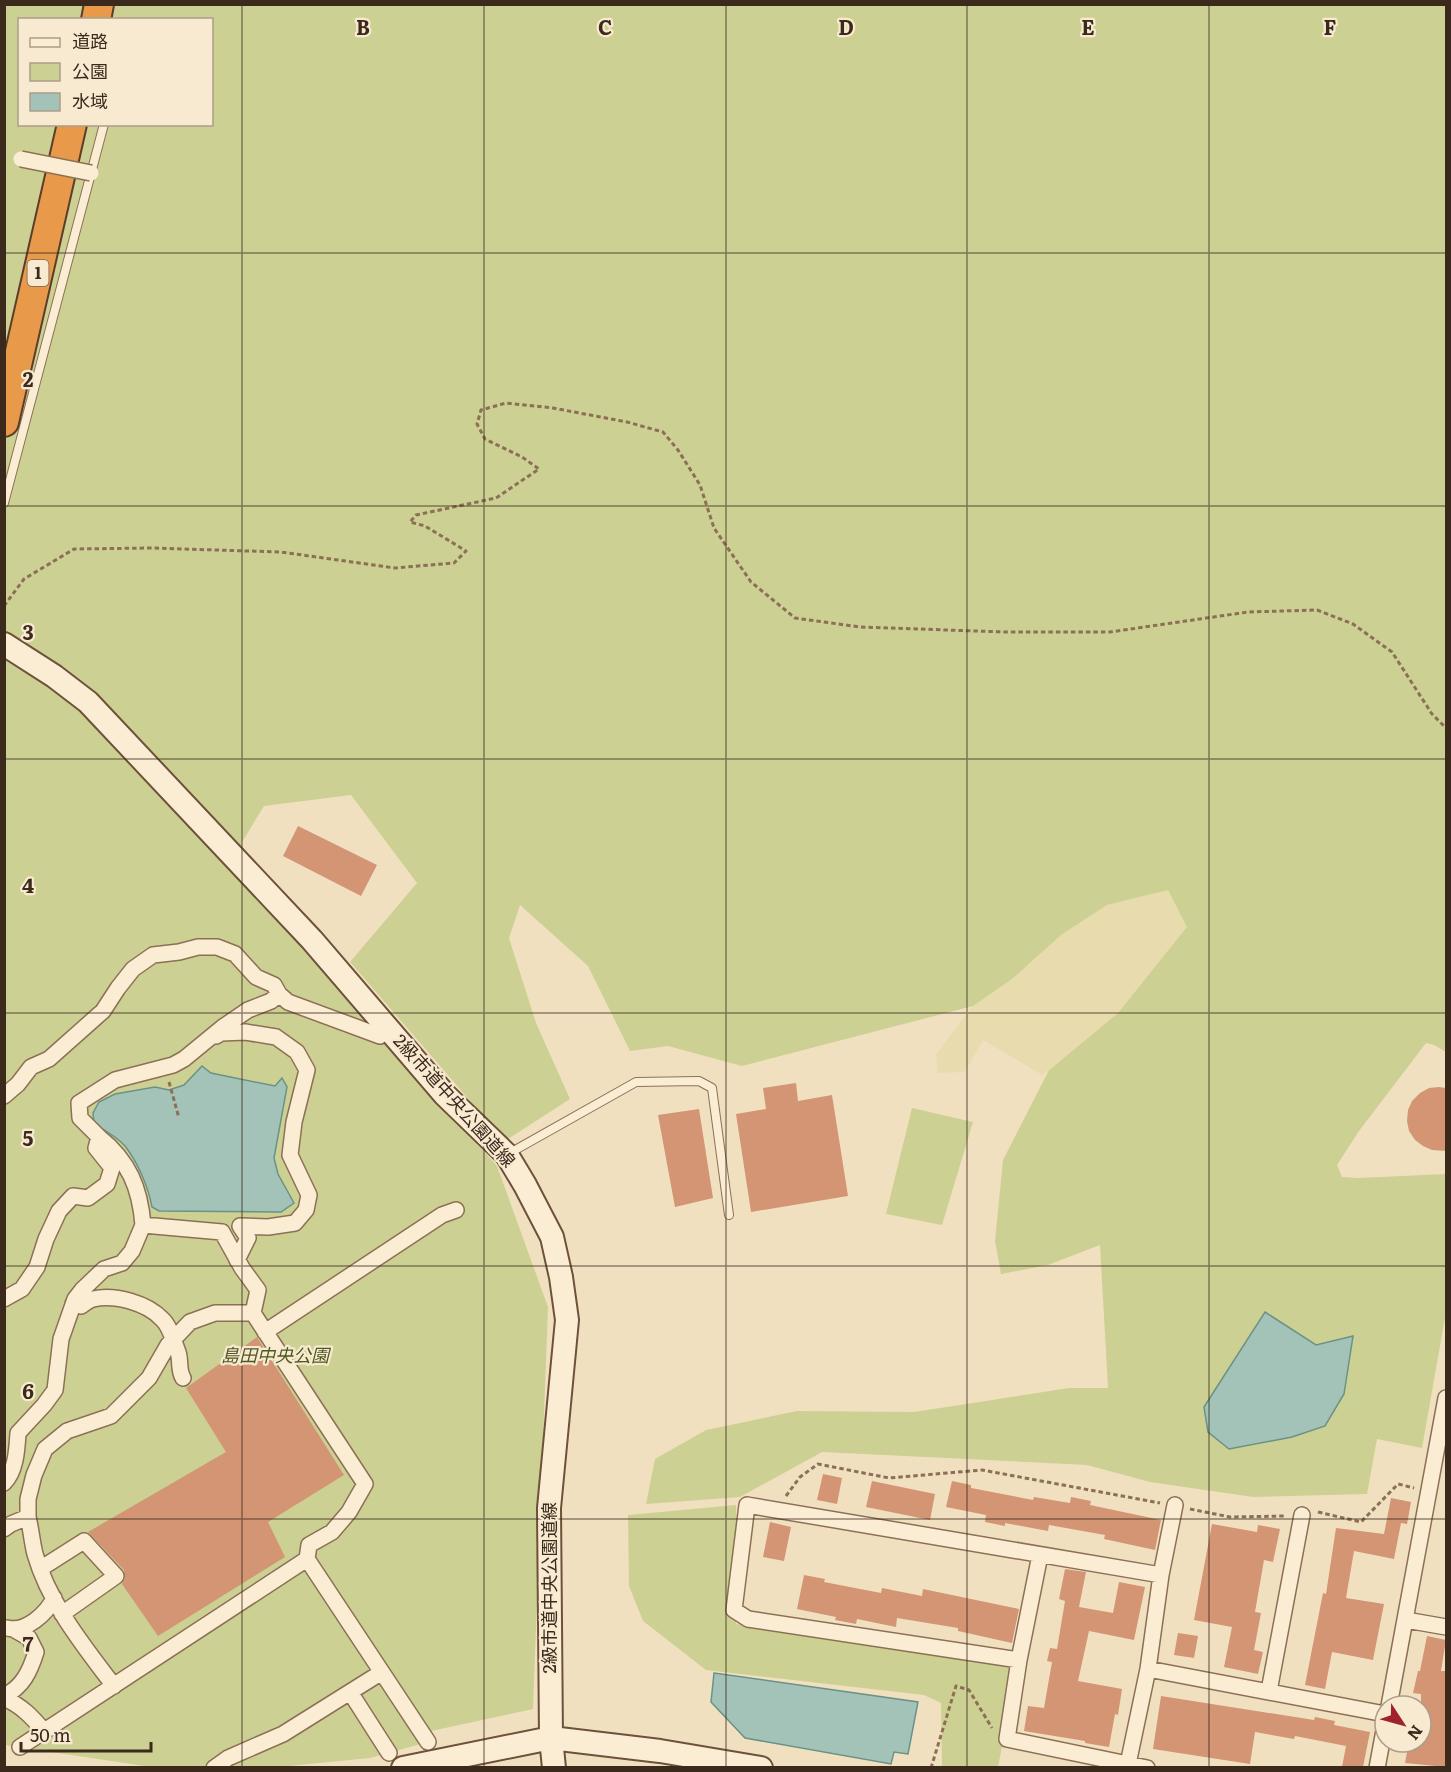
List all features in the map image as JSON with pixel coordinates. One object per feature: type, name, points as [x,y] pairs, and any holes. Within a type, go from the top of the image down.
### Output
[{"type":"highway","name":"1","points":[[4,422],[72,126]]},
{"type":"street","points":[[21,159],[91,173]]},
{"type":"street","name":"2級市道中央公園道線","points":[[4,644],[54,676],[88,702],[312,940],[445,1095],[507,1155],[552,1237],[567,1320],[549,1508],[551,1738],[554,1767]]},
{"type":"street","points":[[4,1096],[31,1066],[48,1059],[103,1011],[133,969],[153,955],[198,947],[217,947],[235,954],[256,977],[274,985],[279,994],[288,1002],[380,1036]]},
{"type":"street","points":[[4,1483],[9,1478],[17,1450],[18,1433],[55,1390],[61,1339],[73,1304],[82,1290],[104,1269],[122,1263],[132,1251],[143,1225],[141,1198],[133,1178],[112,1147],[80,1118],[79,1103],[115,1080],[173,1065],[248,1010],[271,1001],[279,994]]},
{"type":"street","points":[[143,1225],[222,1232],[240,1226],[268,1227],[294,1223],[306,1210],[309,1195],[290,1155],[294,1122],[307,1070],[297,1052],[276,1037],[246,1032],[221,1034],[205,1042]]},
{"type":"street","points":[[4,1299],[22,1289],[37,1267],[46,1239],[59,1211],[73,1196],[88,1198],[107,1184],[112,1168],[96,1148],[99,1137]]},
{"type":"street","points":[[265,1332],[442,1215],[456,1210]]},
{"type":"street","points":[[237,1260],[248,1238],[240,1226]]},
{"type":"street","points":[[222,1232],[237,1260],[258,1290],[253,1313],[365,1484],[349,1512],[332,1533],[309,1545],[307,1559],[428,1742]]},
{"type":"street","points":[[73,1304],[81,1306],[92,1299],[111,1299],[126,1300],[148,1308],[164,1320],[179,1355],[180,1373],[183,1378]]},
{"type":"street","points":[[114,1686],[62,1614],[40,1569],[34,1552],[28,1517],[28,1499],[34,1475],[45,1449],[67,1431],[111,1416],[148,1378],[173,1340],[190,1322],[215,1313],[253,1313]]},
{"type":"street","points":[[1391,1694],[1446,1398]]},
{"type":"street","points":[[1019,1660],[748,1619],[734,1610],[747,1505],[1161,1575]]},
{"type":"street","points":[[1128,1764],[1148,1669],[1161,1575],[1175,1505]]},
{"type":"street","points":[[1269,1691],[1302,1515]]},
{"type":"street","points":[[4,1529],[28,1517]]},
{"type":"street","points":[[40,1569],[84,1541],[116,1576],[62,1614]]},
{"type":"street","points":[[1040,1555],[1019,1660],[1007,1739],[1147,1767]]},
{"type":"street","points":[[20,1747],[307,1559]]},
{"type":"street","points":[[9,1628],[34,1622],[50,1607],[54,1598]]},
{"type":"street","points":[[1406,1620],[1446,1627]]},
{"type":"street","points":[[4,1697],[15,1691],[30,1671],[36,1652],[28,1638],[9,1628]]},
{"type":"street","points":[[1148,1669],[1373,1712]]},
{"type":"street","points":[[214,1767],[228,1758],[283,1734],[382,1672]]},
{"type":"street","points":[[350,1692],[396,1760],[551,1738],[660,1751],[761,1767]]},
{"type":"street","points":[[4,1697],[24,1709],[44,1731]]},
{"type":"lane","points":[[4,503],[103,126]]},
{"type":"lane","points":[[507,1155],[636,1082],[699,1081],[712,1088],[729,1215]]},
{"type":"path","points":[[4,606],[24,579],[74,549],[151,548],[281,552],[395,568],[454,562],[466,551],[425,526],[410,522],[416,515],[496,498],[539,469],[522,457],[485,439],[477,424],[481,410],[506,403],[564,410],[627,422],[663,432],[678,450],[700,485],[714,528],[751,582],[795,618],[860,627],[1005,632],[1110,632],[1248,612],[1317,610],[1353,624],[1392,652],[1432,714],[1446,728]]},
{"type":"path","points":[[167,1074],[179,1118]]},
{"type":"path","points":[[776,1509],[800,1477],[818,1464],[889,1478],[982,1470],[1230,1517],[1302,1515],[1313,1511],[1361,1522],[1398,1484],[1428,1491]]},
{"type":"path","points":[[931,1767],[956,1686],[969,1690],[998,1737],[1007,1739]]},
{"type":"shaded area","points":[[1168,890],[1188,927],[1118,1013],[1042,1075],[983,1040],[965,1072],[938,1073],[936,1054],[973,1006],[1012,979],[1061,935],[1107,905]]},
{"type":"green space","name":"島田中央公園","points":[[5,5],[1446,5],[1446,1052],[1426,1043],[1359,1131],[1337,1165],[1342,1177],[1446,1174],[1446,1312],[1422,1448],[1377,1439],[1367,1494],[1253,1497],[1150,1482],[1087,1465],[822,1452],[740,1497],[646,1504],[655,1459],[706,1430],[797,1411],[914,1412],[1069,1388],[1108,1388],[1100,1245],[1048,1265],[1001,1274],[995,1241],[1003,1160],[1049,1070],[1118,1013],[1187,927],[1168,890],[1107,905],[1061,935],[1012,979],[973,1006],[742,1066],[668,1046],[630,1051],[588,966],[520,905],[509,938],[536,1023],[570,1099],[505,1141],[350,962],[417,883],[351,795],[264,806],[242,842],[246,882],[497,1166],[548,1307],[533,1709],[422,1733],[428,1742],[370,1758],[279,1767],[151,1767],[5,1745]]},
{"type":"green space","points":[[912,1108],[973,1122],[942,1225],[886,1214]]},
{"type":"green space","points":[[736,1505],[736,1624],[1018,1665],[998,1767],[942,1767],[941,1703],[924,1695],[706,1670],[643,1621],[629,1586],[628,1515]]},
{"type":"water","points":[[202,1066],[211,1073],[275,1086],[282,1078],[287,1087],[274,1158],[278,1174],[294,1203],[281,1212],[159,1211],[152,1207],[142,1175],[125,1146],[94,1124],[93,1113],[99,1102],[115,1094],[155,1087],[169,1090],[184,1085]]},
{"type":"water","points":[[1265,1312],[1316,1345],[1353,1336],[1344,1394],[1325,1426],[1292,1437],[1229,1449],[1208,1432],[1204,1407]]},
{"type":"water","points":[[714,1673],[918,1702],[908,1754],[894,1752],[891,1764],[745,1738],[711,1702]]},
{"type":"building","points":[[298,826],[377,865],[361,896],[283,856]]},
{"type":"building","points":[[796,1083],[798,1101],[832,1095],[848,1196],[751,1212],[736,1114],[766,1109],[763,1088]]},
{"type":"building","points":[[1429,1088],[1446,1088],[1446,1151],[1432,1150],[1415,1140],[1409,1131],[1407,1121],[1412,1101]]},
{"type":"building","points":[[699,1109],[713,1198],[675,1207],[658,1115]]},
{"type":"building","points":[[257,1337],[344,1475],[268,1522],[285,1557],[158,1636],[122,1584],[125,1579],[124,1570],[88,1532],[226,1452],[186,1388]]},
{"type":"building","points":[[823,1474],[842,1478],[837,1504],[817,1500]]},
{"type":"building","points":[[872,1481],[935,1494],[930,1520],[866,1507]]},
{"type":"building","points":[[952,1481],[971,1485],[971,1488],[1033,1500],[1034,1497],[1070,1503],[1071,1497],[1091,1501],[1090,1505],[1161,1520],[1155,1550],[1104,1539],[1105,1535],[1049,1525],[1048,1531],[1005,1523],[1005,1526],[985,1522],[986,1515],[946,1507]]},
{"type":"building","points":[[1391,1498],[1411,1502],[1407,1524],[1401,1523],[1394,1559],[1354,1551],[1346,1598],[1384,1604],[1373,1660],[1332,1652],[1325,1689],[1305,1685],[1323,1593],[1326,1594],[1336,1528],[1384,1534]]},
{"type":"building","points":[[770,1522],[791,1527],[784,1561],[763,1557]]},
{"type":"building","points":[[1212,1524],[1257,1532],[1258,1525],[1280,1529],[1273,1562],[1264,1560],[1255,1612],[1261,1613],[1254,1650],[1263,1652],[1258,1674],[1224,1667],[1232,1627],[1194,1620]]},
{"type":"building","points":[[1065,1569],[1086,1572],[1079,1607],[1113,1613],[1119,1582],[1145,1587],[1134,1640],[1089,1631],[1078,1681],[1122,1689],[1109,1747],[1024,1731],[1028,1706],[1044,1708],[1052,1662],[1047,1661],[1050,1648],[1057,1649],[1065,1601],[1059,1599]]},
{"type":"building","points":[[804,1575],[825,1579],[824,1582],[881,1593],[882,1588],[922,1596],[923,1589],[1019,1609],[1012,1643],[958,1631],[958,1628],[897,1618],[896,1627],[857,1619],[856,1624],[835,1620],[836,1617],[797,1609]]},
{"type":"building","points":[[1178,1633],[1198,1636],[1194,1658],[1174,1655]]},
{"type":"building","points":[[1427,1636],[1446,1640],[1441,1671],[1446,1671],[1446,1767],[1405,1763],[1407,1754],[1433,1754],[1433,1694],[1413,1693],[1418,1671],[1420,1671]]},
{"type":"building","points":[[1161,1696],[1314,1720],[1315,1717],[1335,1721],[1334,1725],[1370,1732],[1363,1767],[1342,1767],[1346,1746],[1295,1736],[1294,1739],[1255,1732],[1250,1764],[1153,1749]]}]
